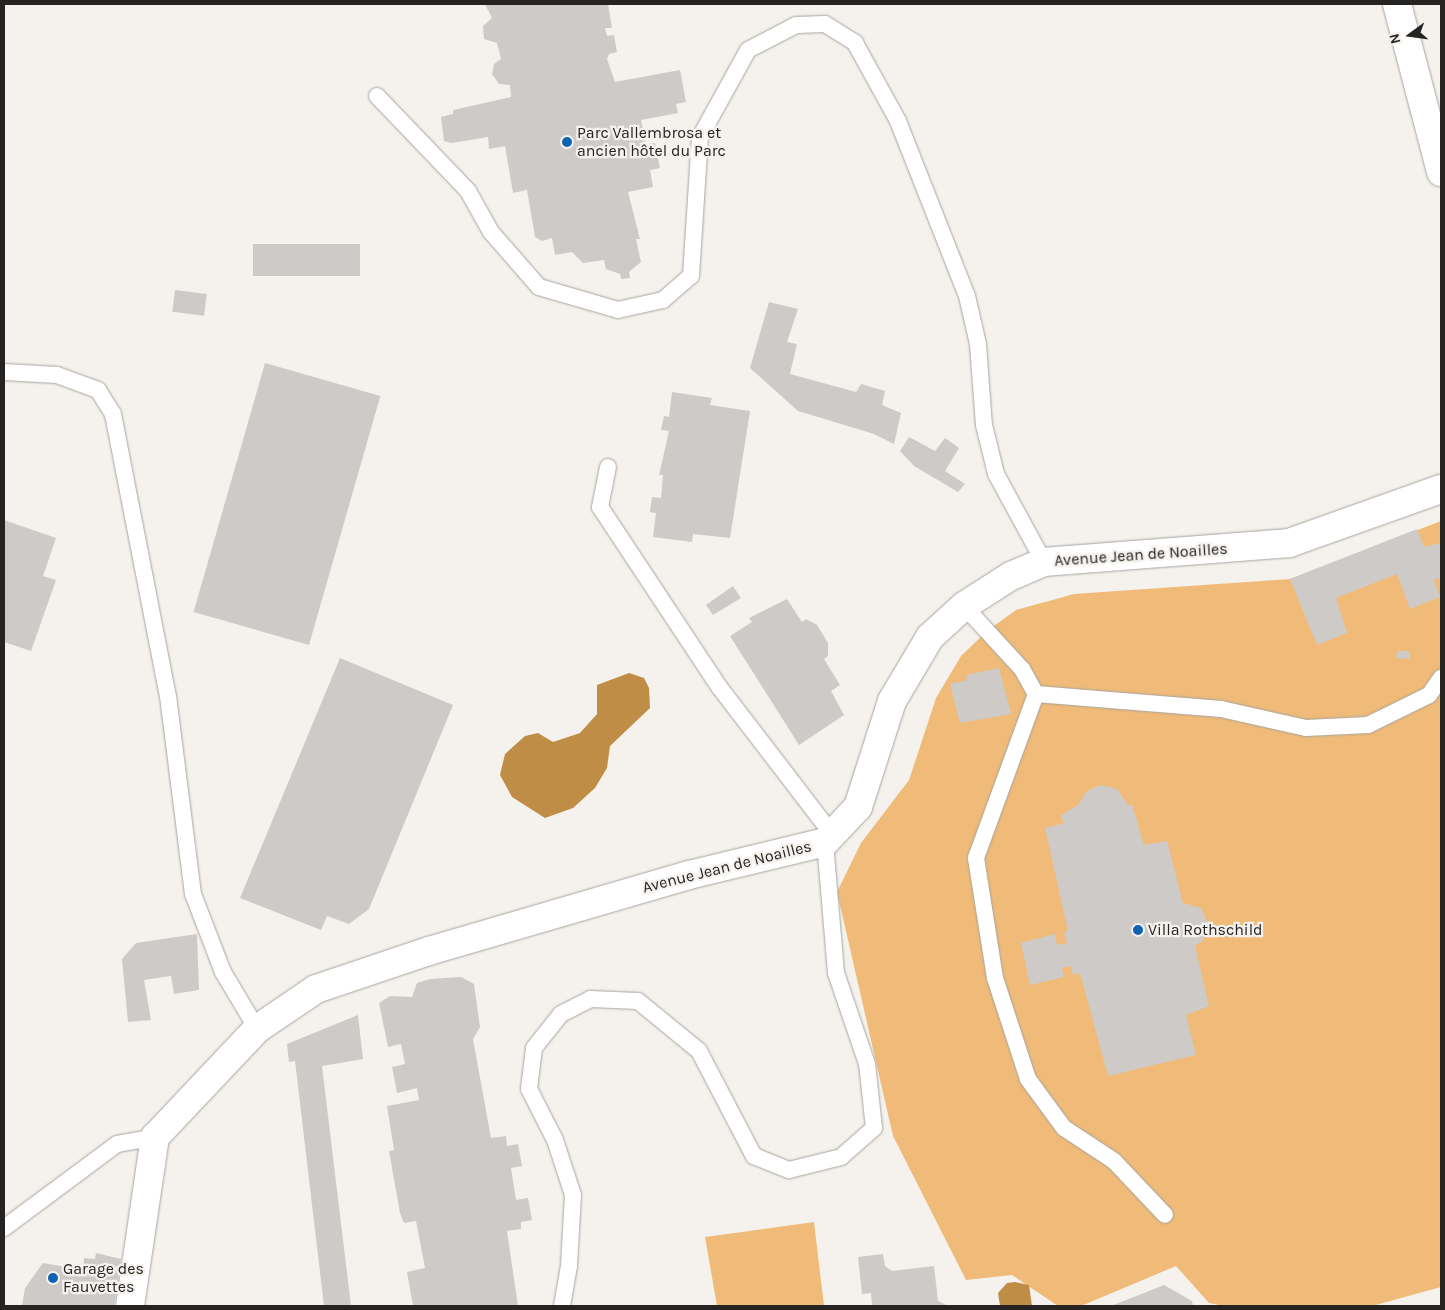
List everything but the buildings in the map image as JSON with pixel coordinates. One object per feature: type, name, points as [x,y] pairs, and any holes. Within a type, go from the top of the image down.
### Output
[{"type":"street","points":[[1397,4],[1441,172]]},
{"type":"street","name":"Avenue Jean de Noailles","points":[[155,1137],[257,1029],[316,989],[429,950],[689,875],[828,838],[858,807],[892,701],[930,637],[964,606],[1044,562],[1289,543],[1441,489]]},
{"type":"street","points":[[130,1306],[155,1137]]},
{"type":"lane","points":[[377,96],[468,191],[491,232],[539,287],[618,310],[663,300],[691,276],[700,137],[748,50],[796,25],[826,24],[855,43],[898,121],[967,296],[978,344],[984,425],[996,474],[1044,562]]},
{"type":"lane","points":[[4,372],[57,375],[98,390],[113,414],[168,696],[193,894],[222,972],[257,1029]]},
{"type":"lane","points":[[562,1306],[569,1266],[573,1195],[555,1140],[529,1088],[534,1048],[561,1014],[590,999],[638,1001],[698,1052],[754,1156],[789,1170],[841,1157],[874,1128],[867,1064],[836,973],[828,838],[720,688],[600,507],[608,467]]},
{"type":"lane","points":[[964,606],[1022,668],[1036,694],[976,858],[995,978],[1028,1079],[1064,1128],[1114,1161],[1165,1215]]},
{"type":"lane","points":[[1036,694],[1221,709],[1306,728],[1368,724],[1430,695],[1441,678]]},
{"type":"lane","points":[[4,1228],[117,1144],[155,1137]]},
{"type":"shaded area","points":[[1441,521],[1441,1287],[1372,1306],[1224,1306],[1209,1303],[1176,1266],[1081,1306],[1058,1306],[1012,1275],[966,1280],[893,1136],[837,892],[861,843],[909,780],[936,698],[961,656],[987,631],[1016,610],[1074,594],[1290,579]]},
{"type":"shaded area","points":[[629,673],[644,678],[649,688],[650,708],[610,746],[607,768],[595,788],[573,808],[545,818],[512,797],[500,775],[505,754],[525,736],[538,733],[553,742],[580,733],[597,714],[597,685]]},
{"type":"shaded area","points":[[814,1222],[824,1306],[717,1306],[705,1237]]},
{"type":"shaded area","points":[[1015,1282],[1029,1285],[1032,1306],[1000,1306],[998,1293],[1007,1283]]},
{"type":"place","name":"Parc Vallembrosa et ancien hôtel du Parc","points":[[567,142]]},
{"type":"place","name":"Villa Rothschild","points":[[1138,930]]},
{"type":"place","name":"Garage des Fauvettes","points":[[53,1278]]}]
